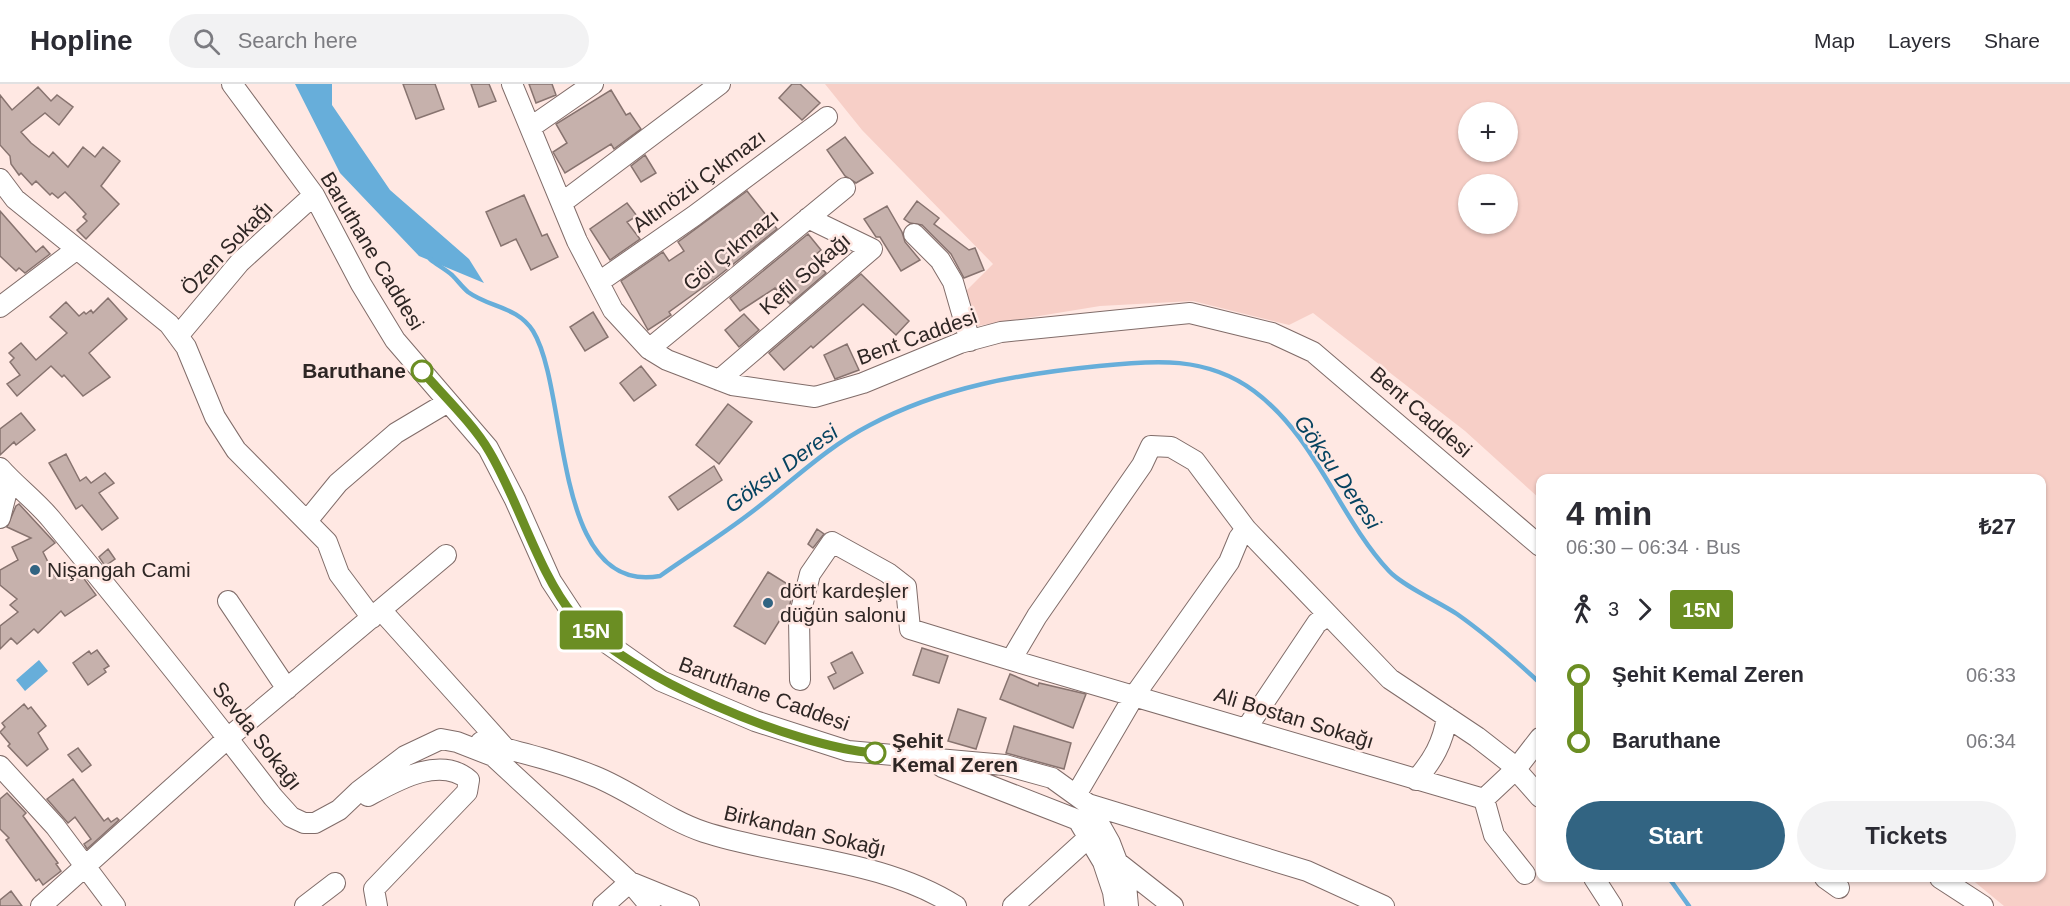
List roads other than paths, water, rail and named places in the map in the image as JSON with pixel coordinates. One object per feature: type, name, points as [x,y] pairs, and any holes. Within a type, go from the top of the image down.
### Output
[{"type":"street","name":"Baruthane Caddesi","points":[[232,84],[314,195],[361,284],[395,340],[488,448],[515,500],[551,581],[574,616],[604,641],[661,681],[755,721],[848,751],[911,756]]},
{"type":"street","name":"Bent Caddesi","points":[[512,84],[563,202],[577,241],[613,310],[649,349],[667,360],[732,385],[815,397],[863,383],[970,341],[1001,332],[1190,312],[1272,333],[1313,352],[1536,543]]},
{"type":"street","points":[[531,127],[593,84]]},
{"type":"street","points":[[563,202],[720,84]]},
{"type":"street","name":"Altınözü Çıkmazı","points":[[599,282],[694,216],[826,117]]},
{"type":"street","points":[[0,179],[15,199],[169,324],[197,371],[216,417],[236,450],[274,491],[307,520],[327,542],[339,574],[506,749]]},
{"type":"street","name":"Göl Çıkmazı","points":[[649,349],[845,188]]},
{"type":"street","name":"Özen Sokağı","points":[[178,336],[240,262],[314,195]]},
{"type":"street","name":"Kefil Sokağı","points":[[719,380],[872,249],[808,218]]},
{"type":"street","points":[[914,234],[940,260],[953,282],[970,341]]},
{"type":"street","points":[[0,308],[77,249]]},
{"type":"street","points":[[307,520],[338,483],[388,440],[448,402]]},
{"type":"street","points":[[1011,660],[1037,616],[1142,465],[1151,446],[1171,447],[1195,461],[1246,529],[1327,616],[1390,679],[1477,737],[1516,769],[1536,792]]},
{"type":"street","points":[[0,518],[5,473]]},
{"type":"street","name":"Sevda Sokaḡı","points":[[5,473],[49,517],[102,584],[130,612],[291,817],[303,823],[317,822]]},
{"type":"street","points":[[1082,800],[1134,696],[1229,562],[1239,538],[1246,529]]},
{"type":"street","name":"Ali Bostan Sokağı","points":[[800,680],[799,618],[810,574],[832,542],[888,573],[906,587],[910,629],[1484,799]]},
{"type":"street","points":[[41,906],[228,738],[446,555]]},
{"type":"street","points":[[228,601],[287,689]]},
{"type":"street","points":[[1246,729],[1317,623],[1327,616]]},
{"type":"street","points":[[1416,780],[1436,757],[1445,733],[1447,717]]},
{"type":"street","name":"Birkandan Sokağı","points":[[441,739],[458,735],[595,776],[702,831],[771,850],[875,870],[939,895],[956,906]]},
{"type":"street","points":[[317,822],[339,810],[359,791],[405,756],[441,739],[457,742],[493,756],[630,882],[650,906]]},
{"type":"street","points":[[1525,874],[1494,836],[1484,799],[1516,769],[1536,743]]},
{"type":"street","points":[[911,756],[1005,765],[1052,778],[1082,800],[1307,871],[1384,906]]},
{"type":"street","points":[[911,756],[1078,820],[1102,862],[1113,892],[1115,906]]},
{"type":"street","points":[[0,766],[55,826],[115,906]]},
{"type":"street","points":[[317,822],[325,822],[339,816],[382,789],[426,771],[444,768],[461,773],[469,780],[467,792],[374,889],[376,906]]},
{"type":"street","points":[[1082,800],[1117,862],[1126,885],[1128,906]]},
{"type":"street","points":[[1013,906],[1088,838]]},
{"type":"street","points":[[1117,862],[1173,906]]},
{"type":"street","points":[[603,906],[630,882]]},
{"type":"street","points":[[630,882],[689,906]]},
{"type":"street","points":[[1597,882],[1612,906]]},
{"type":"street","points":[[1946,882],[1983,906]]},
{"type":"street","points":[[305,906],[335,883]]},
{"type":"water","points":[[295,84],[332,84],[332,105],[390,190],[469,259],[484,283],[419,256],[340,173]]},
{"type":"water","points":[[39,660],[48,671],[25,691],[16,680]]},
{"type":"waterway","name":"Göksu Deresi","points":[[430,259],[452,275],[468,292],[511,312],[527,323],[533,331],[545,360],[570,484],[582,523],[599,555],[625,574],[660,576],[737,523],[841,442],[870,425],[925,401],[982,384],[1040,373],[1140,362],[1180,363],[1218,371],[1254,391],[1276,410],[1311,454],[1355,526],[1389,571],[1468,622],[1536,679]]},
{"type":"waterway","name":"Göksu Deresi","points":[[1672,882],[1689,906]]},
{"type":"place","name":"Baruthane","points":[[422,371]]},
{"type":"place","name":"Nişangah Cami","points":[[35,570]]},
{"type":"place","name":"dört kardeşler düğün salonu","points":[[768,603]]},
{"type":"place","name":"Şehit Kemal Zeren","points":[[875,753]]}]
